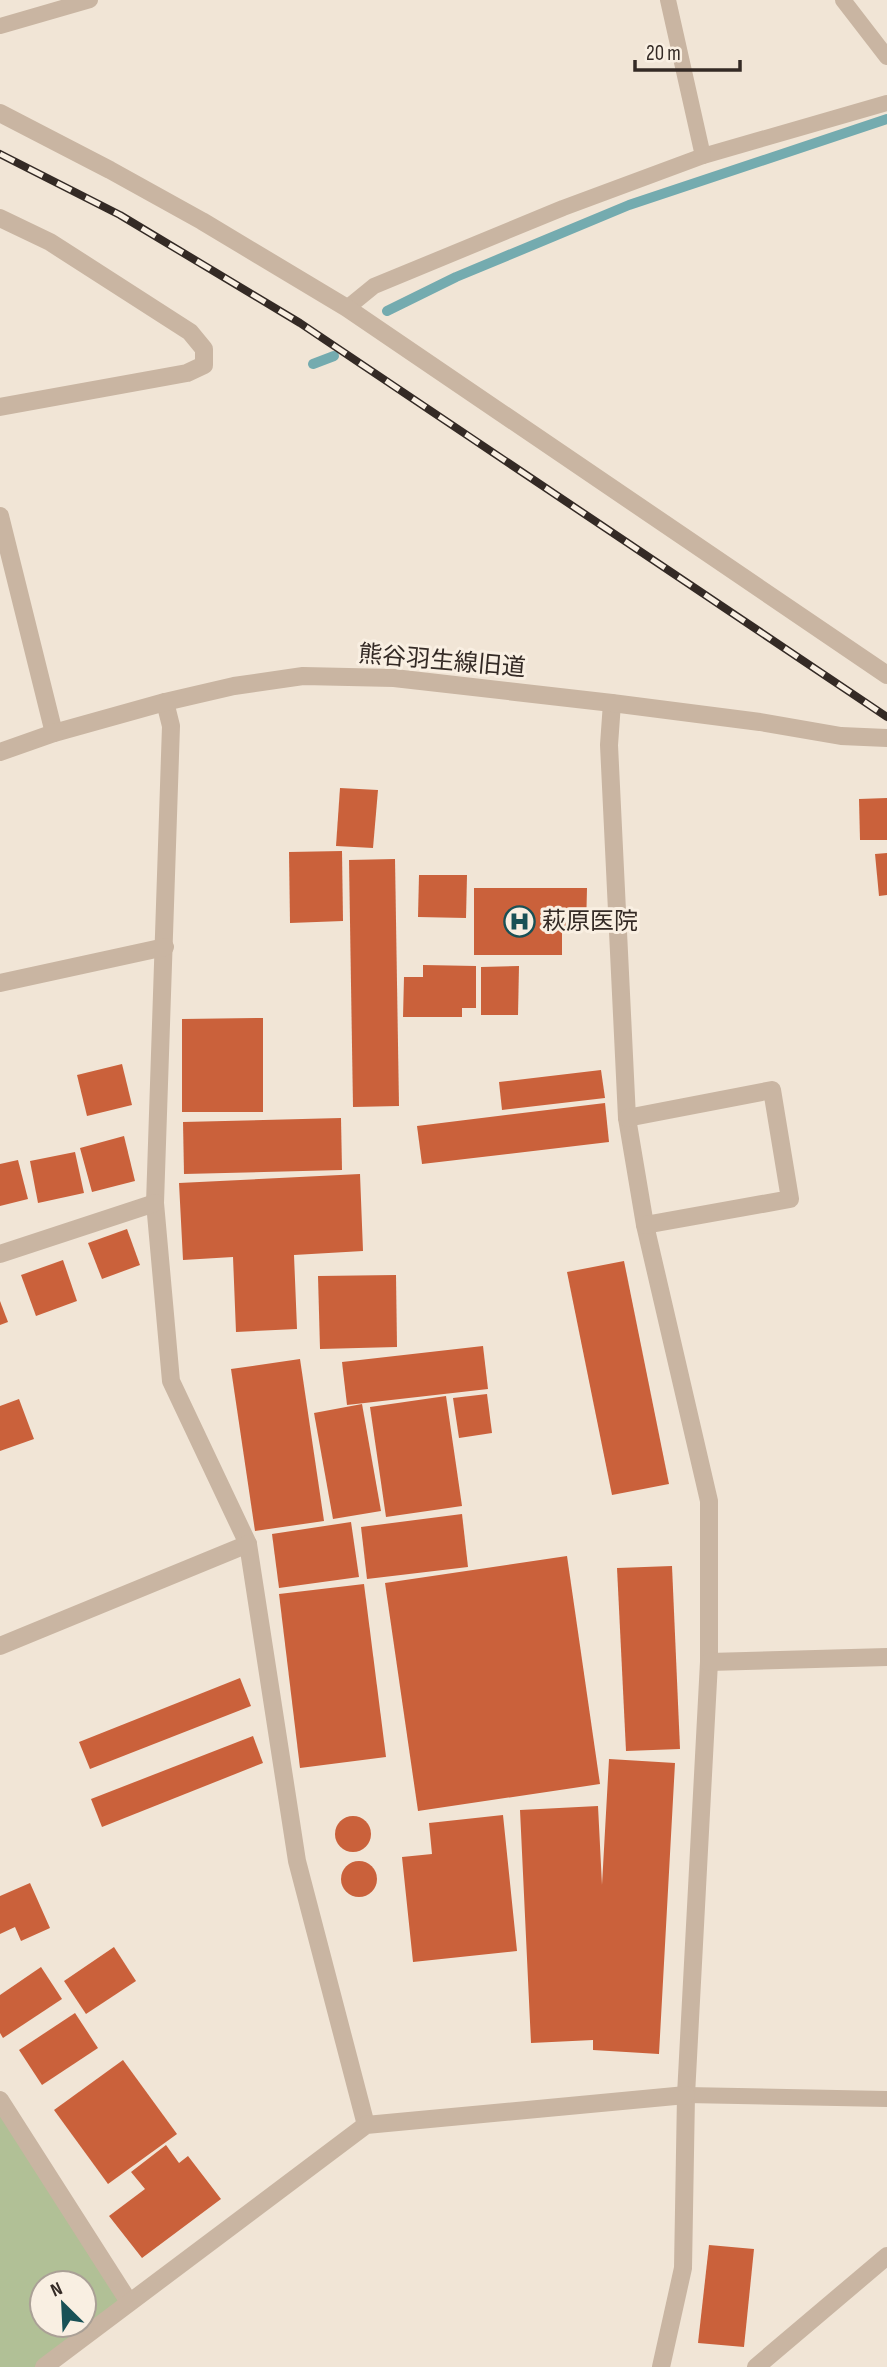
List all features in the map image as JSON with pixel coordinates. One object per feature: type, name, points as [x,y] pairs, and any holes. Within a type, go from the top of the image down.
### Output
[{"type":"street","points":[[0,113],[156,195],[347,308],[887,675]]},
{"type":"street","points":[[0,218],[50,242],[190,332],[204,349],[204,365],[187,373],[0,407]]},
{"type":"street","points":[[0,516],[54,733]]},
{"type":"street","name":"熊谷羽生線旧道","points":[[0,752],[54,733],[165,702],[234,686],[303,676],[394,678],[760,722],[841,736],[887,738]]},
{"type":"street","points":[[165,702],[171,726],[155,1203],[171,1381],[248,1544],[297,1861],[366,2125]]},
{"type":"street","points":[[612,703],[609,745],[627,1118],[645,1225],[709,1501],[709,1662],[686,2095],[683,2268],[661,2367]]},
{"type":"street","points":[[0,983],[164,947]]},
{"type":"street","points":[[627,1118],[772,1090],[790,1199],[645,1225]]},
{"type":"street","points":[[0,1254],[155,1203]]},
{"type":"street","points":[[0,1646],[248,1544]]},
{"type":"street","points":[[709,1662],[887,1657]]},
{"type":"street","points":[[44,2367],[366,2125],[686,2095]]},
{"type":"street","points":[[0,2100],[129,2301]]},
{"type":"street","points":[[756,2367],[887,2256]]},
{"type":"lane","points":[[0,26],[90,0]]},
{"type":"lane","points":[[668,0],[703,156]]},
{"type":"lane","points":[[843,0],[887,57]]},
{"type":"lane","points":[[347,308],[374,286],[564,208],[703,156],[887,103]]},
{"type":"lane","points":[[686,2095],[887,2099]]},
{"type":"green space","points":[[0,2100],[129,2302],[98,2326],[98,2269],[28,2269],[28,2339],[81,2339],[44,2367],[0,2367]]},
{"type":"building","points":[[340,788],[378,790],[373,848],[336,846]]},
{"type":"building","points":[[887,798],[887,840],[860,840],[859,799]]},
{"type":"building","points":[[342,851],[343,921],[290,923],[289,852]]},
{"type":"building","points":[[887,853],[887,895],[879,896],[875,854]]},
{"type":"building","points":[[395,859],[399,1106],[353,1107],[349,860]]},
{"type":"building","points":[[419,875],[467,875],[466,918],[418,917]]},
{"type":"building","points":[[474,888],[587,888],[586,929],[562,929],[562,955],[474,955]]},
{"type":"building","points":[[423,965],[476,966],[476,1008],[462,1008],[462,1017],[403,1017],[404,977],[423,977]]},
{"type":"building","points":[[519,966],[518,1015],[481,1015],[481,967]]},
{"type":"building","points":[[263,1018],[263,1112],[182,1112],[182,1019]]},
{"type":"building","points":[[122,1064],[132,1105],[87,1116],[77,1075]]},
{"type":"building","points":[[601,1070],[605,1098],[502,1110],[499,1082]]},
{"type":"building","points":[[605,1103],[609,1142],[422,1164],[417,1126]]},
{"type":"building","points":[[341,1118],[342,1170],[184,1174],[183,1122]]},
{"type":"building","points":[[124,1136],[135,1181],[92,1192],[80,1148]]},
{"type":"building","points":[[75,1152],[84,1193],[38,1203],[30,1161]]},
{"type":"building","points":[[18,1160],[28,1199],[0,1206],[0,1164]]},
{"type":"building","points":[[360,1174],[363,1251],[294,1255],[297,1329],[236,1332],[233,1257],[183,1260],[179,1183]]},
{"type":"building","points":[[127,1229],[140,1265],[102,1279],[88,1243]]},
{"type":"building","points":[[63,1260],[77,1301],[36,1316],[21,1275]]},
{"type":"building","points":[[624,1261],[669,1484],[612,1495],[567,1272]]},
{"type":"building","points":[[396,1275],[397,1347],[320,1349],[318,1276]]},
{"type":"building","points":[[0,1301],[8,1322],[0,1325]]},
{"type":"building","points":[[483,1346],[488,1389],[347,1405],[342,1362]]},
{"type":"building","points":[[300,1359],[324,1521],[255,1531],[231,1369]]},
{"type":"building","points":[[487,1394],[492,1433],[459,1438],[453,1398]]},
{"type":"building","points":[[446,1396],[462,1506],[386,1517],[370,1407]]},
{"type":"building","points":[[19,1399],[34,1439],[0,1451],[0,1406]]},
{"type":"building","points":[[362,1404],[381,1511],[333,1519],[314,1413]]},
{"type":"building","points":[[462,1514],[468,1567],[367,1579],[361,1527]]},
{"type":"building","points":[[351,1522],[359,1577],[279,1588],[272,1534]]},
{"type":"building","points":[[567,1556],[600,1784],[418,1811],[385,1583]]},
{"type":"building","points":[[672,1566],[680,1749],[626,1751],[617,1568]]},
{"type":"building","points":[[364,1584],[386,1757],[300,1768],[279,1594]]},
{"type":"building","points":[[240,1678],[251,1706],[90,1769],[79,1742]]},
{"type":"building","points":[[253,1736],[263,1763],[102,1827],[91,1799]]},
{"type":"building","points":[[609,1759],[675,1763],[659,2054],[593,2050],[593,2040],[531,2043],[520,1810],[598,1806],[602,1885]]},
{"type":"building","points":[[503,1815],[517,1951],[413,1962],[402,1857],[432,1854],[429,1823]]},
{"type":"building","points":[[353,1816],[366,1821],[371,1834],[366,1847],[353,1852],[340,1847],[335,1834],[340,1821]]},
{"type":"building","points":[[359,1861],[372,1866],[377,1879],[372,1892],[359,1897],[346,1892],[341,1879],[346,1866]]},
{"type":"building","points":[[30,1883],[50,1928],[21,1941],[15,1927],[0,1934],[0,1896]]},
{"type":"building","points":[[114,1947],[136,1981],[86,2014],[64,1981]]},
{"type":"building","points":[[41,1967],[62,1999],[3,2038],[0,2033],[0,1995]]},
{"type":"building","points":[[75,2013],[98,2048],[42,2085],[19,2050]]},
{"type":"building","points":[[123,2060],[177,2134],[108,2184],[54,2110]]},
{"type":"building","points":[[166,2145],[179,2163],[188,2156],[221,2199],[142,2258],[109,2216],[145,2189],[131,2172]]},
{"type":"building","points":[[709,2245],[754,2249],[744,2347],[698,2343]]},
{"type":"waterway","points":[[387,311],[456,277],[629,205],[887,119]]},
{"type":"waterway","points":[[313,364],[334,356]]},
{"type":"railway","points":[[0,154],[120,215],[300,323],[887,717]]},
{"type":"place","name":"萩原医院","points":[[519,921]]}]
